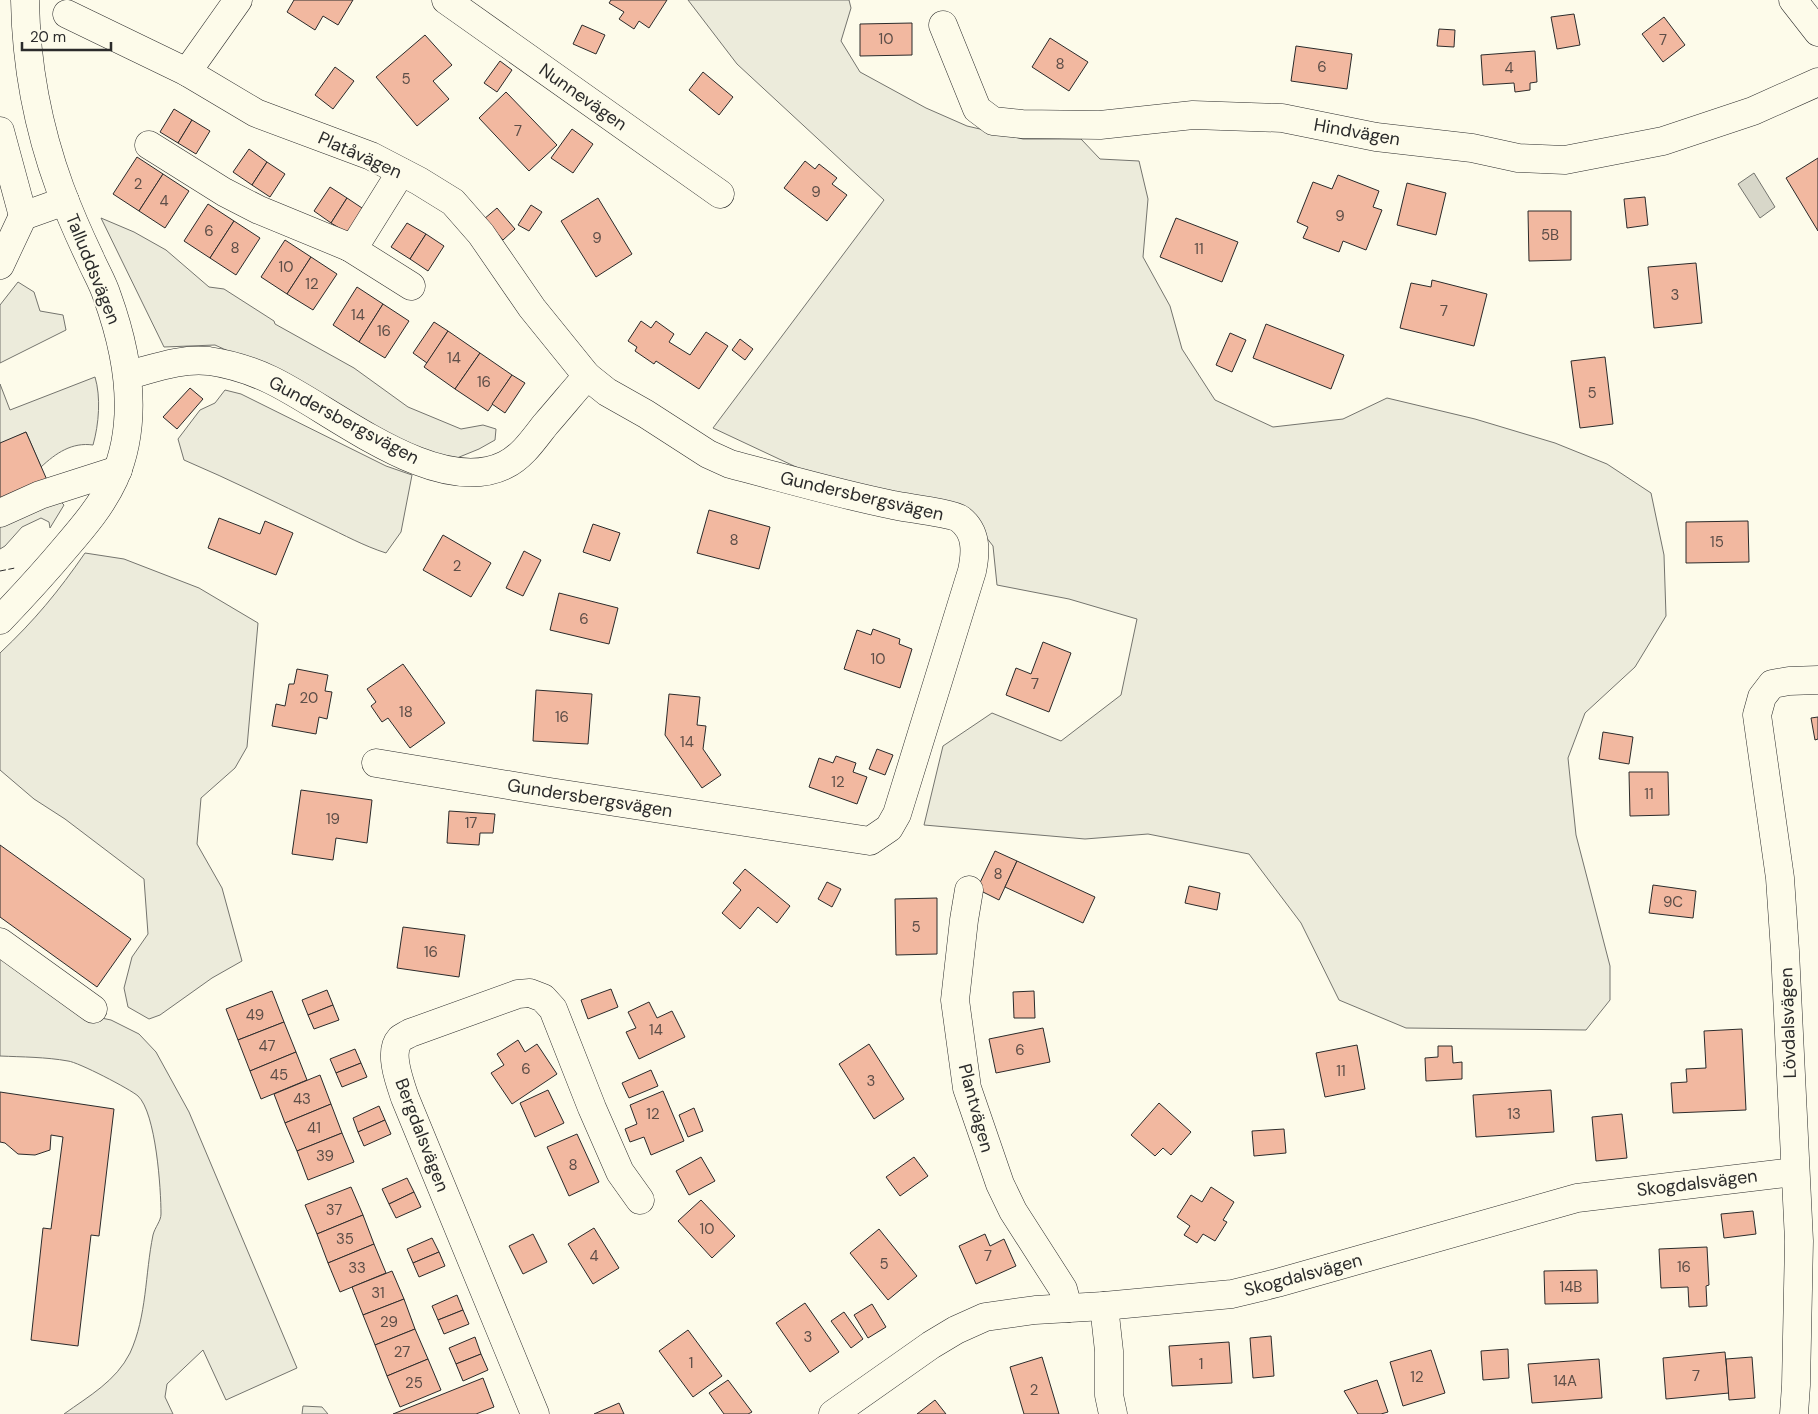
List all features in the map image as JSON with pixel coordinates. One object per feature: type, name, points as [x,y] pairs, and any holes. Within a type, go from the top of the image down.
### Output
[{"type":"street","name":"Talluddsvägen","points":[[0,620],[90,518],[118,470],[125,450],[129,426],[128,375],[124,348],[107,296],[77,231],[48,150],[32,87],[24,0]]},
{"type":"street","points":[[186,72],[238,0]]},
{"type":"street","name":"Nunnevägen","points":[[446,0],[720,194]]},
{"type":"street","points":[[1793,0],[1818,32]]},
{"type":"street","name":"Platåvägen","points":[[67,14],[186,72],[256,113],[371,156],[452,202],[481,234],[532,308],[587,376]]},
{"type":"street","name":"Hindvägen","points":[[943,25],[978,109],[993,121],[1022,124],[1100,125],[1193,116],[1282,118],[1376,137],[1472,148],[1518,158],[1566,160],[1663,141],[1753,111],[1818,82]]},
{"type":"street","points":[[0,131],[23,216],[0,265]]},
{"type":"street","points":[[149,145],[259,210],[349,247],[411,286]]},
{"type":"street","points":[[349,247],[358,241],[401,172]]},
{"type":"street","points":[[23,216],[65,201]]},
{"type":"street","name":"Gundersbergsvägen","points":[[128,375],[184,361],[209,361],[238,367],[271,380],[394,451],[437,469],[458,472],[492,470],[507,465],[525,450],[587,376],[607,392],[646,414],[708,454],[730,464],[892,505],[958,517],[968,526],[975,541],[975,558],[897,814],[889,828],[870,840],[569,795],[376,763]]},
{"type":"street","points":[[0,513],[40,496],[118,470]]},
{"type":"street","name":"Lövdalsvägen","points":[[1794,1414],[1798,1242],[1780,878],[1757,715],[1762,697],[1772,684],[1789,681],[1818,680]]},
{"type":"street","name":"Plantvägen","points":[[970,890],[964,920],[955,1000],[967,1088],[1000,1184],[1013,1210],[1063,1288],[1068,1308]]},
{"type":"street","points":[[0,942],[93,1009]]},
{"type":"street","name":"Bergdalsvägen","points":[[526,1411],[405,1098],[396,1067],[394,1048],[399,1039],[410,1033],[518,994],[530,993],[543,998],[553,1010],[620,1172],[640,1200]]},
{"type":"street","name":"Skogdalsvägen","points":[[833,1414],[931,1345],[956,1330],[985,1317],[1035,1310],[1104,1306],[1232,1294],[1577,1198],[1794,1172]]},
{"type":"street","points":[[1104,1306],[1108,1350],[1109,1395],[1113,1414]]},
{"type":"shaded area","points":[[688,0],[849,0],[851,8],[841,41],[860,72],[926,108],[967,126],[1023,139],[1081,139],[1100,159],[1139,161],[1148,199],[1143,257],[1170,306],[1182,349],[1215,400],[1273,427],[1343,419],[1387,398],[1475,419],[1555,443],[1607,464],[1651,493],[1664,555],[1666,616],[1635,667],[1585,713],[1568,758],[1576,835],[1610,966],[1610,1000],[1586,1030],[1406,1028],[1339,1000],[1301,923],[1249,854],[1148,834],[1085,839],[924,825],[943,746],[992,713],[1061,741],[1121,695],[1137,619],[1069,599],[997,585],[993,546],[976,524],[811,474],[713,428],[884,200],[737,64]]},
{"type":"shaded area","points":[[1754,173],[1775,207],[1760,218],[1738,184]]},
{"type":"shaded area","points":[[101,218],[134,232],[166,250],[209,287],[224,289],[274,321],[275,324],[354,368],[408,407],[461,429],[483,425],[496,429],[495,440],[452,460],[419,452],[272,371],[215,345],[164,347]]},
{"type":"shaded area","points":[[18,282],[34,292],[40,311],[63,315],[66,330],[0,363],[0,305]]},
{"type":"shaded area","points":[[95,377],[98,393],[98,411],[93,445],[71,447],[52,457],[41,467],[26,432],[0,444],[0,384],[10,410]]},
{"type":"shaded area","points":[[225,390],[241,394],[386,466],[412,475],[401,532],[386,553],[354,540],[184,460],[178,439],[200,410],[215,403]]},
{"type":"shaded area","points":[[58,499],[64,505],[50,528],[49,522],[41,518],[22,527],[0,549],[0,519]]},
{"type":"shaded area","points":[[85,553],[124,559],[199,588],[258,623],[247,747],[235,768],[201,798],[197,844],[222,888],[242,961],[212,978],[160,1015],[149,1019],[128,1007],[124,988],[132,957],[148,934],[144,879],[65,819],[34,799],[0,770],[0,653],[46,605]]},
{"type":"shaded area","points":[[0,950],[92,1016],[111,1020],[139,1034],[156,1052],[189,1112],[297,1368],[226,1400],[203,1350],[167,1384],[165,1397],[173,1414],[64,1414],[110,1380],[124,1363],[136,1339],[143,1310],[153,1235],[161,1217],[156,1152],[149,1118],[138,1096],[104,1076],[68,1061],[0,1056]]},
{"type":"shaded area","points":[[303,1406],[322,1407],[328,1414],[302,1414]]},
{"type":"building","points":[[294,0],[353,0],[338,25],[323,16],[315,30],[287,12]]},
{"type":"building","points":[[611,0],[667,0],[649,28],[639,21],[634,29],[619,19],[624,12],[609,3]]},
{"type":"building","points":[[1574,14],[1580,45],[1557,49],[1551,17]]},
{"type":"building","points":[[1664,17],[1685,45],[1663,62],[1642,34]]},
{"type":"building","points":[[912,23],[912,55],[860,56],[860,24]]},
{"type":"building","points":[[582,25],[605,35],[596,54],[573,44]]},
{"type":"building","points":[[1439,29],[1455,30],[1454,47],[1437,46]]},
{"type":"building","points":[[425,35],[452,65],[433,81],[449,99],[417,126],[376,77]]},
{"type":"building","points":[[1050,38],[1088,62],[1069,91],[1032,67]]},
{"type":"building","points":[[1296,46],[1352,54],[1347,89],[1291,81]]},
{"type":"building","points":[[1535,51],[1537,82],[1530,83],[1530,90],[1515,92],[1514,83],[1483,85],[1481,55]]},
{"type":"building","points":[[500,61],[512,70],[497,92],[484,83]]},
{"type":"building","points":[[335,67],[354,81],[333,109],[315,95]]},
{"type":"building","points":[[703,72],[733,97],[719,115],[689,90]]},
{"type":"building","points":[[506,92],[557,145],[529,171],[479,118]]},
{"type":"building","points":[[174,109],[192,120],[178,143],[160,132]]},
{"type":"building","points":[[192,120],[210,131],[196,154],[178,143]]},
{"type":"building","points":[[572,129],[593,144],[573,173],[551,158]]},
{"type":"building","points":[[249,149],[267,162],[252,185],[233,172]]},
{"type":"building","points":[[137,157],[163,174],[139,211],[113,194]]},
{"type":"building","points":[[1818,158],[1818,231],[1786,178]]},
{"type":"building","points":[[805,161],[815,169],[819,164],[837,178],[832,184],[847,195],[827,221],[784,188]]},
{"type":"building","points":[[267,162],[285,174],[270,197],[252,185]]},
{"type":"building","points":[[163,174],[189,191],[165,228],[139,211]]},
{"type":"building","points":[[1338,175],[1379,191],[1373,207],[1382,210],[1366,250],[1343,241],[1339,252],[1303,238],[1308,227],[1297,222],[1313,182],[1332,189]]},
{"type":"building","points":[[1407,183],[1446,193],[1436,235],[1397,225]]},
{"type":"building","points":[[330,187],[347,198],[331,223],[314,211]]},
{"type":"building","points":[[1645,197],[1648,225],[1627,228],[1624,199]]},
{"type":"building","points":[[347,198],[365,210],[349,234],[331,223]]},
{"type":"building","points":[[598,198],[632,254],[596,277],[561,221]]},
{"type":"building","points":[[208,204],[234,221],[210,258],[184,241]]},
{"type":"building","points":[[531,205],[542,212],[529,231],[518,225]]},
{"type":"building","points":[[497,208],[515,229],[503,240],[484,219]]},
{"type":"building","points":[[1528,211],[1571,211],[1571,260],[1529,261]]},
{"type":"building","points":[[1176,218],[1238,242],[1222,282],[1160,257]]},
{"type":"building","points":[[234,221],[260,238],[236,275],[210,258]]},
{"type":"building","points":[[407,223],[426,234],[410,259],[391,247]]},
{"type":"building","points":[[426,234],[444,246],[428,271],[410,259]]},
{"type":"building","points":[[285,240],[311,257],[287,294],[261,277]]},
{"type":"building","points":[[311,257],[337,274],[313,310],[287,294]]},
{"type":"building","points":[[1696,263],[1702,323],[1654,328],[1648,267]]},
{"type":"building","points":[[1432,280],[1487,294],[1474,346],[1400,328],[1411,283],[1431,287]]},
{"type":"building","points":[[357,287],[383,304],[359,342],[333,325]]},
{"type":"building","points":[[383,304],[409,321],[385,358],[359,342]]},
{"type":"building","points":[[641,321],[651,328],[656,321],[674,334],[669,342],[690,355],[706,332],[728,346],[699,389],[656,361],[654,364],[635,351],[637,347],[628,341]]},
{"type":"building","points":[[434,322],[448,331],[427,363],[413,353]]},
{"type":"building","points":[[1266,324],[1344,355],[1331,389],[1253,358]]},
{"type":"building","points":[[448,331],[480,353],[455,389],[424,367]]},
{"type":"building","points":[[1230,333],[1246,340],[1232,372],[1216,365]]},
{"type":"building","points":[[740,339],[753,349],[745,360],[732,350]]},
{"type":"building","points":[[480,353],[512,375],[488,411],[455,389]]},
{"type":"building","points":[[1605,357],[1613,424],[1580,428],[1571,361]]},
{"type":"building","points":[[512,375],[525,383],[505,413],[492,404]]},
{"type":"building","points":[[190,388],[203,399],[177,429],[163,417]]},
{"type":"building","points":[[26,432],[47,480],[0,501],[0,443]]},
{"type":"building","points":[[709,510],[770,527],[759,569],[697,553]]},
{"type":"building","points":[[219,518],[260,534],[265,521],[293,533],[276,575],[208,548]]},
{"type":"building","points":[[1748,521],[1749,562],[1686,563],[1686,522]]},
{"type":"building","points":[[593,524],[620,533],[610,561],[583,552]]},
{"type":"building","points":[[443,535],[491,563],[471,597],[423,570]]},
{"type":"building","points":[[524,551],[541,560],[523,596],[506,588]]},
{"type":"building","points":[[559,593],[618,608],[609,644],[550,630]]},
{"type":"building","points":[[873,629],[900,639],[899,644],[912,649],[900,688],[844,669],[857,630],[871,635]]},
{"type":"building","points":[[1043,642],[1071,653],[1049,712],[1006,695],[1016,668],[1031,674]]},
{"type":"building","points":[[403,664],[445,723],[410,748],[388,718],[382,722],[371,706],[376,702],[367,689]]},
{"type":"building","points":[[297,669],[328,675],[325,691],[332,692],[327,719],[319,717],[316,734],[272,726],[276,704],[285,706],[289,684],[294,684]]},
{"type":"building","points":[[536,690],[592,694],[588,744],[533,741]]},
{"type":"building","points":[[669,694],[700,697],[697,725],[706,726],[703,749],[721,775],[702,788],[665,735]]},
{"type":"building","points":[[1818,717],[1818,739],[1815,740],[1811,718]]},
{"type":"building","points":[[1603,732],[1633,737],[1629,764],[1599,759]]},
{"type":"building","points":[[877,749],[893,755],[885,775],[869,769]]},
{"type":"building","points":[[836,756],[856,763],[853,772],[867,777],[857,804],[809,787],[819,758],[833,763]]},
{"type":"building","points":[[1629,772],[1668,772],[1669,815],[1630,816]]},
{"type":"building","points":[[301,790],[372,800],[367,843],[336,838],[333,860],[292,854]]},
{"type":"building","points":[[449,811],[495,814],[493,833],[480,833],[479,845],[447,843]]},
{"type":"building","points":[[0,845],[131,939],[97,987],[0,917]]},
{"type":"building","points":[[995,851],[1017,861],[999,900],[977,889]]},
{"type":"building","points":[[1017,861],[1095,897],[1083,923],[1005,887]]},
{"type":"building","points":[[745,869],[790,906],[777,923],[758,907],[740,929],[722,913],[741,890],[733,883]]},
{"type":"building","points":[[827,882],[841,889],[832,907],[818,899]]},
{"type":"building","points":[[1653,885],[1696,891],[1693,918],[1649,913]]},
{"type":"building","points":[[1189,886],[1220,893],[1217,910],[1185,903]]},
{"type":"building","points":[[937,898],[937,954],[896,955],[895,899]]},
{"type":"building","points":[[403,927],[465,935],[459,977],[397,968]]},
{"type":"building","points":[[611,989],[618,1007],[588,1019],[581,1000]]},
{"type":"building","points":[[327,990],[333,1005],[308,1015],[302,1000]]},
{"type":"building","points":[[272,991],[284,1022],[238,1040],[226,1009]]},
{"type":"building","points":[[1034,991],[1035,1018],[1014,1018],[1013,992]]},
{"type":"building","points":[[649,1002],[657,1018],[672,1011],[685,1037],[639,1059],[626,1032],[636,1028],[628,1012]]},
{"type":"building","points":[[333,1005],[339,1020],[314,1029],[308,1015]]},
{"type":"building","points":[[284,1022],[296,1052],[250,1071],[238,1040]]},
{"type":"building","points":[[1043,1028],[1050,1062],[996,1073],[989,1039]]},
{"type":"building","points":[[1742,1029],[1746,1110],[1673,1113],[1671,1083],[1687,1082],[1686,1069],[1706,1068],[1704,1031]]},
{"type":"building","points":[[518,1040],[525,1052],[537,1044],[557,1074],[512,1104],[491,1073],[504,1065],[497,1054]]},
{"type":"building","points":[[869,1044],[904,1099],[874,1119],[839,1064]]},
{"type":"building","points":[[1357,1045],[1365,1089],[1325,1097],[1316,1053]]},
{"type":"building","points":[[1438,1046],[1452,1046],[1453,1063],[1462,1062],[1462,1079],[1426,1081],[1425,1058],[1438,1057]]},
{"type":"building","points":[[355,1049],[361,1063],[336,1073],[330,1059]]},
{"type":"building","points":[[296,1052],[307,1080],[261,1099],[250,1071]]},
{"type":"building","points":[[361,1063],[367,1077],[342,1087],[336,1073]]},
{"type":"building","points":[[651,1070],[658,1086],[629,1098],[622,1083]]},
{"type":"building","points":[[320,1075],[331,1104],[285,1123],[274,1094]]},
{"type":"building","points":[[548,1090],[564,1123],[535,1137],[520,1103]]},
{"type":"building","points":[[1551,1090],[1554,1132],[1476,1137],[1473,1095]]},
{"type":"building","points":[[663,1091],[684,1141],[651,1155],[644,1137],[630,1142],[625,1129],[637,1124],[630,1105]]},
{"type":"building","points":[[0,1092],[114,1109],[99,1236],[91,1235],[78,1346],[31,1340],[43,1228],[51,1229],[63,1137],[51,1135],[50,1150],[35,1155],[18,1154],[5,1143],[0,1142]]},
{"type":"building","points":[[1159,1103],[1191,1132],[1171,1155],[1163,1148],[1155,1156],[1131,1135]]},
{"type":"building","points":[[331,1104],[342,1133],[297,1151],[285,1123]]},
{"type":"building","points":[[379,1106],[385,1120],[358,1132],[353,1118]]},
{"type":"building","points":[[694,1108],[703,1131],[688,1137],[679,1115]]},
{"type":"building","points":[[1622,1114],[1627,1158],[1596,1161],[1592,1117]]},
{"type":"building","points":[[385,1120],[391,1134],[364,1146],[358,1132]]},
{"type":"building","points":[[1284,1129],[1286,1153],[1254,1156],[1252,1131]]},
{"type":"building","points":[[342,1133],[354,1162],[308,1180],[297,1151]]},
{"type":"building","points":[[577,1134],[599,1182],[569,1196],[547,1147]]},
{"type":"building","points":[[701,1157],[715,1181],[689,1195],[676,1171]]},
{"type":"building","points":[[914,1157],[928,1176],[900,1196],[886,1177]]},
{"type":"building","points":[[407,1178],[414,1192],[389,1204],[382,1189]]},
{"type":"building","points":[[351,1187],[363,1215],[317,1234],[305,1205]]},
{"type":"building","points":[[1211,1187],[1234,1202],[1223,1220],[1227,1222],[1215,1241],[1203,1234],[1197,1243],[1184,1235],[1190,1226],[1177,1217],[1191,1195],[1202,1202]]},
{"type":"building","points":[[414,1192],[421,1207],[396,1218],[389,1204]]},
{"type":"building","points":[[701,1200],[735,1236],[712,1258],[678,1221]]},
{"type":"building","points":[[1753,1211],[1756,1234],[1724,1238],[1721,1214]]},
{"type":"building","points":[[363,1215],[374,1244],[328,1263],[317,1234]]},
{"type":"building","points":[[594,1228],[619,1268],[593,1284],[568,1244]]},
{"type":"building","points":[[879,1229],[917,1276],[888,1300],[850,1253]]},
{"type":"building","points":[[533,1234],[547,1262],[523,1274],[509,1246]]},
{"type":"building","points":[[985,1234],[990,1246],[1004,1239],[1016,1266],[976,1284],[959,1246]]},
{"type":"building","points":[[432,1238],[439,1252],[413,1263],[407,1249]]},
{"type":"building","points":[[374,1244],[386,1273],[340,1292],[328,1263]]},
{"type":"building","points":[[1707,1247],[1709,1285],[1706,1286],[1707,1306],[1689,1307],[1688,1287],[1661,1288],[1659,1249]]},
{"type":"building","points":[[439,1252],[445,1266],[419,1277],[413,1263]]},
{"type":"building","points":[[1597,1270],[1598,1303],[1545,1304],[1544,1271]]},
{"type":"building","points":[[392,1271],[404,1299],[363,1315],[352,1287]]},
{"type":"building","points":[[457,1295],[463,1310],[438,1320],[432,1306]]},
{"type":"building","points":[[404,1299],[415,1329],[375,1345],[363,1315]]},
{"type":"building","points":[[805,1303],[839,1352],[810,1372],[776,1323]]},
{"type":"building","points":[[872,1304],[886,1327],[868,1338],[854,1315]]},
{"type":"building","points":[[463,1310],[469,1324],[444,1334],[438,1320]]},
{"type":"building","points":[[844,1312],[863,1339],[851,1348],[831,1321]]},
{"type":"building","points":[[415,1329],[428,1359],[387,1376],[375,1345]]},
{"type":"building","points":[[688,1330],[722,1376],[693,1397],[659,1351]]},
{"type":"building","points":[[1271,1336],[1274,1376],[1253,1378],[1250,1338]]},
{"type":"building","points":[[475,1337],[481,1354],[456,1364],[449,1348]]},
{"type":"building","points":[[1229,1342],[1232,1383],[1172,1386],[1169,1346]]},
{"type":"building","points":[[1508,1349],[1509,1378],[1483,1380],[1481,1351]]},
{"type":"building","points":[[1431,1350],[1445,1393],[1403,1406],[1390,1362]]},
{"type":"building","points":[[1725,1352],[1729,1393],[1666,1399],[1663,1358]]},
{"type":"building","points":[[481,1354],[488,1370],[463,1381],[456,1364]]},
{"type":"building","points":[[1042,1357],[1059,1414],[1024,1414],[1010,1367]]},
{"type":"building","points":[[1752,1357],[1755,1398],[1729,1400],[1726,1359]]},
{"type":"building","points":[[428,1359],[441,1390],[400,1407],[387,1376]]},
{"type":"building","points":[[1599,1359],[1602,1398],[1532,1403],[1528,1364]]},
{"type":"building","points":[[483,1378],[494,1407],[476,1414],[393,1414]]},
{"type":"building","points":[[728,1380],[752,1412],[748,1414],[724,1414],[709,1393]]},
{"type":"building","points":[[1377,1380],[1388,1412],[1381,1414],[1358,1414],[1344,1391]]},
{"type":"building","points":[[935,1400],[946,1414],[917,1414]]},
{"type":"building","points":[[619,1403],[624,1414],[594,1414]]},
{"type":"fence","points":[[0,571],[15,568]]}]
